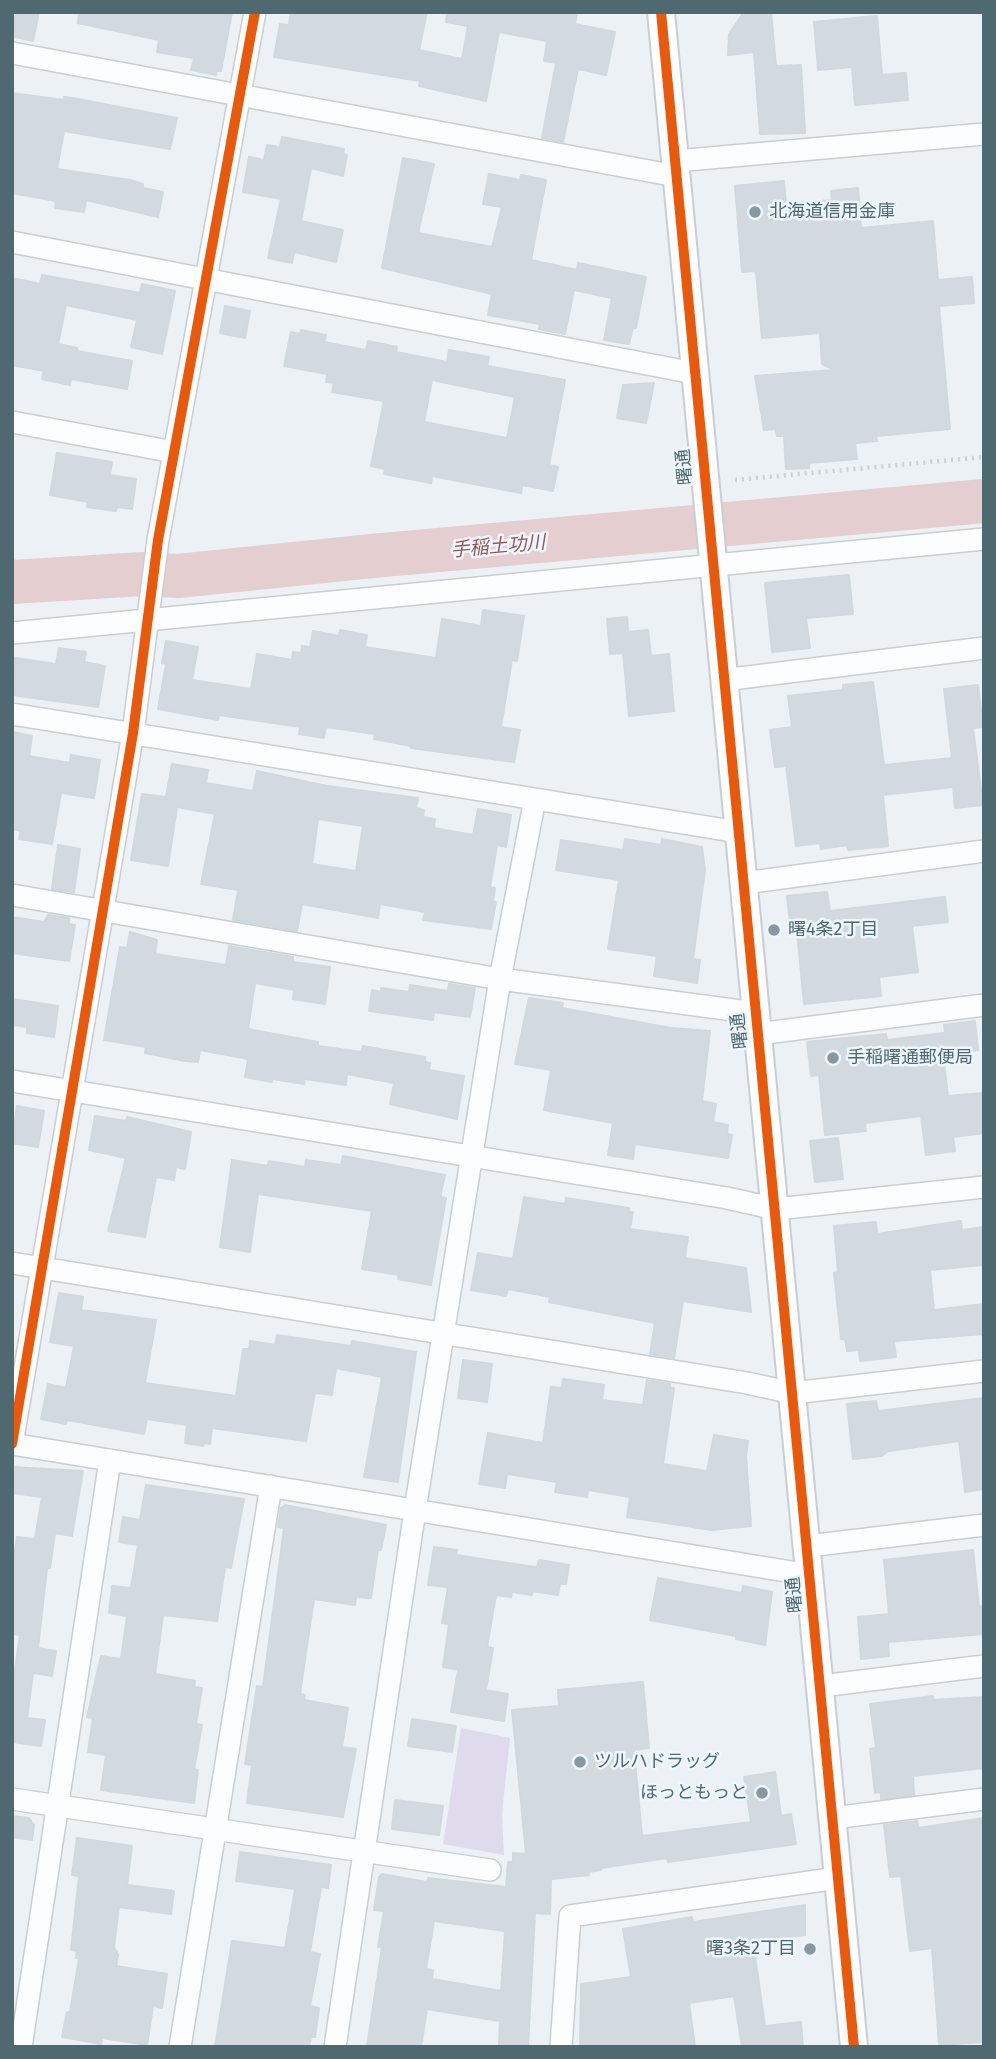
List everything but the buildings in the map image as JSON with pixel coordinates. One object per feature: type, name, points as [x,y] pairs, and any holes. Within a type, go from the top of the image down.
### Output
[{"type":"street","points":[[255,12],[158,540],[133,733],[12,1444],[810,1575]]},
{"type":"street","name":"曙通","points":[[661,12],[710,558],[776,1209],[854,2047]]},
{"type":"street","points":[[12,53],[240,95],[676,168],[984,134]]},
{"type":"street","points":[[12,242],[694,373]]},
{"type":"street","points":[[12,422],[174,452]]},
{"type":"street","points":[[12,633],[710,558],[984,538]]},
{"type":"street","points":[[723,680],[984,648]]},
{"type":"street","points":[[12,714],[738,832]]},
{"type":"street","points":[[335,2047],[415,1510],[500,979],[535,799]]},
{"type":"street","points":[[744,883],[984,851]]},
{"type":"street","points":[[12,895],[757,1024],[984,1005]]},
{"type":"street","points":[[12,1081],[727,1198],[776,1209],[984,1187]]},
{"type":"street","points":[[12,1263],[793,1393],[984,1371]]},
{"type":"street","points":[[21,2047],[110,1460]]},
{"type":"street","points":[[180,2047],[271,1486]]},
{"type":"street","points":[[808,1546],[984,1525]]},
{"type":"street","points":[[821,1686],[984,1666]]},
{"type":"street","points":[[12,1799],[490,1870]]},
{"type":"street","points":[[833,1818],[984,1800]]},
{"type":"street","points":[[561,2047],[570,1916],[838,1878]]},
{"type":"path","points":[[735,480],[984,457]]},
{"type":"shaded area","points":[[461,1728],[510,1738],[502,1814],[504,1855],[443,1844]]},
{"type":"waterway","name":"手稲土功川","points":[[12,582],[143,574],[178,576],[984,501]]},
{"type":"cycle path","points":[[12,1444],[133,733],[158,540],[255,12]]},
{"type":"cycle path","points":[[661,12],[854,2047]]},
{"type":"place","name":"北海道信用金庫","points":[[755,212]]},
{"type":"place","name":"曙4条2丁目","points":[[774,930]]},
{"type":"place","name":"手稲曙通郵便局","points":[[833,1058]]},
{"type":"place","name":"ツルハドラッグ","points":[[580,1762]]},
{"type":"place","name":"ほっともっと","points":[[762,1793]]},
{"type":"place","name":"曙3条2丁目","points":[[810,1949]]}]
